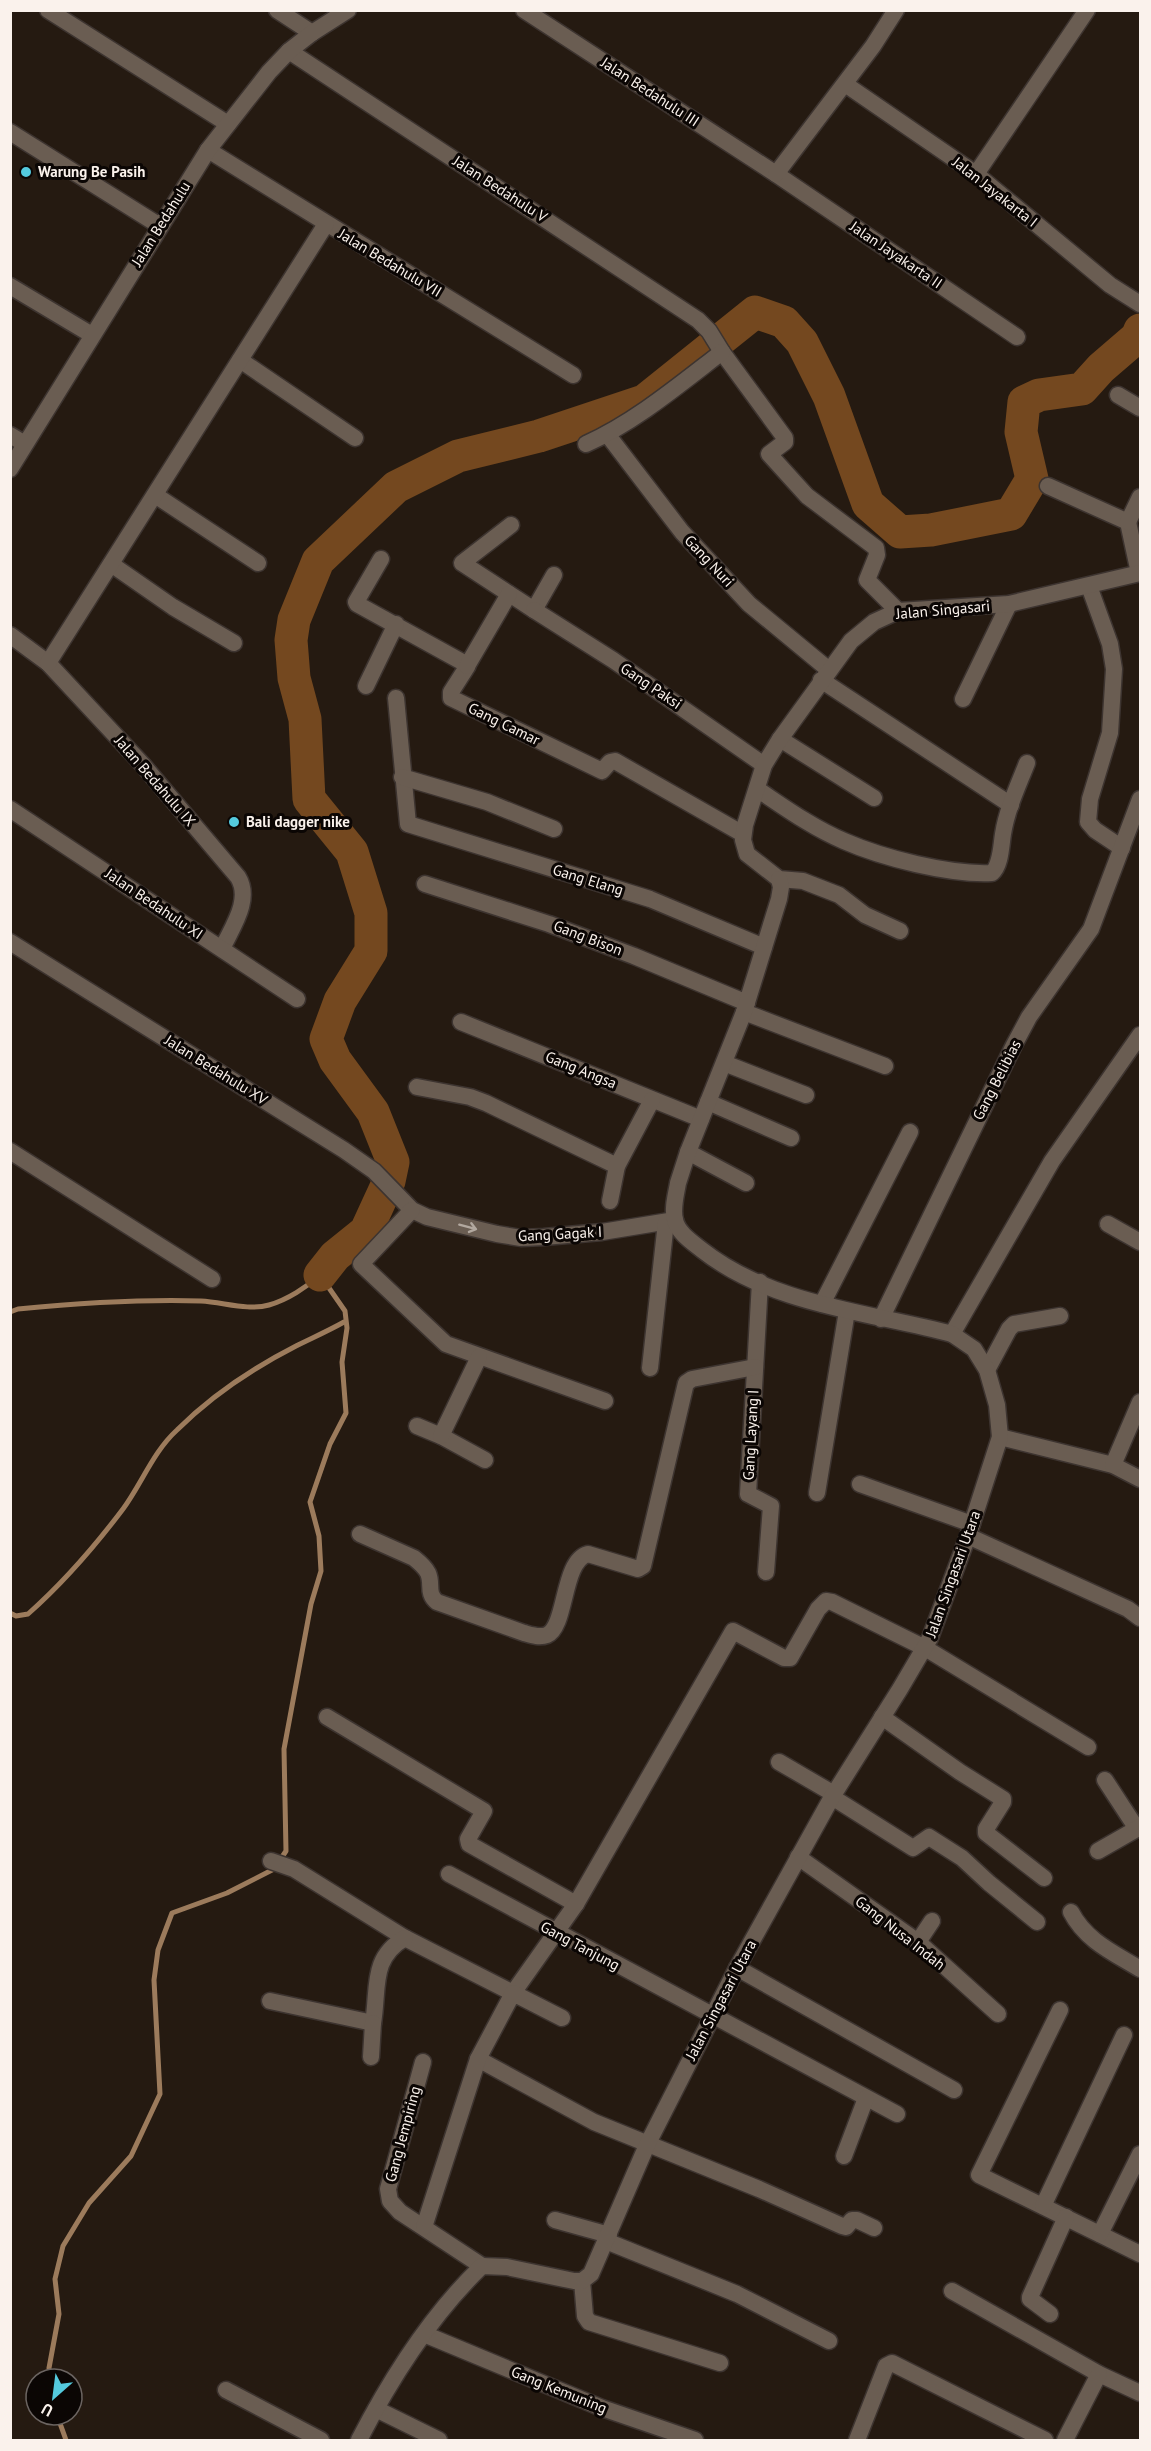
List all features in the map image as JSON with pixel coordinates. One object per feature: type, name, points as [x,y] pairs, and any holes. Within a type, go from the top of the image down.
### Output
[{"type":"street","points":[[48,10],[228,124]]},
{"type":"street","points":[[277,10],[312,33]]},
{"type":"street","name":"Jalan Bedahulu","points":[[10,468],[208,150],[269,72],[289,51],[348,10]]},
{"type":"street","name":"Jalan Bedahulu III","points":[[524,10],[776,174]]},
{"type":"street","points":[[776,174],[873,46],[896,10]]},
{"type":"street","points":[[976,174],[1087,10]]},
{"type":"street","name":"Jalan Bedahulu V","points":[[289,51],[698,320],[709,331],[785,438],[784,442],[769,454],[807,496],[876,548],[877,555],[867,580],[898,611]]},
{"type":"street","name":"Jalan Jayakarta I","points":[[845,84],[976,174],[1137,303]]},
{"type":"street","points":[[10,132],[160,226]]},
{"type":"street","name":"Jalan Bedahulu VII","points":[[208,150],[573,375]]},
{"type":"street","name":"Jalan Jayakarta II","points":[[776,174],[1017,337]]},
{"type":"street","points":[[48,663],[326,224]]},
{"type":"street","points":[[10,286],[92,335]]},
{"type":"street","points":[[586,444],[607,435],[661,398],[720,349]]},
{"type":"street","points":[[240,360],[354,438]]},
{"type":"street","points":[[1118,395],[1140,408]]},
{"type":"street","points":[[10,435],[25,444]]},
{"type":"street","name":"Gang Nuri","points":[[607,435],[682,532],[750,604],[825,675],[1011,805]]},
{"type":"street","points":[[1048,486],[1128,522]]},
{"type":"street","points":[[155,495],[258,563]]},
{"type":"street","points":[[1140,497],[1128,522],[1140,573]]},
{"type":"street","name":"Gang Paksi","points":[[511,525],[462,563],[623,667],[764,765]]},
{"type":"street","points":[[381,559],[356,602],[466,666],[509,594]]},
{"type":"street","points":[[111,564],[173,607],[234,643]]},
{"type":"street","name":"Jalan Singasari","points":[[779,879],[747,854],[743,845],[743,834],[764,765],[825,675],[862,630],[898,611],[1009,604],[1140,573]]},
{"type":"street","points":[[534,610],[554,575]]},
{"type":"street","points":[[1089,586],[1110,644],[1114,669],[1110,733],[1090,799],[1088,822],[1095,830],[1122,848]]},
{"type":"street","points":[[963,699],[1009,604]]},
{"type":"street","points":[[366,686],[396,624]]},
{"type":"street","name":"Jalan Bedahulu IX","points":[[10,635],[48,663],[143,765],[238,877],[244,887],[243,903],[222,949]]},
{"type":"street","name":"Gang Camar","points":[[466,666],[451,692],[452,698],[602,771],[610,762],[615,761],[743,834]]},
{"type":"street","points":[[396,698],[402,777],[487,802],[554,829]]},
{"type":"street","points":[[780,739],[874,798]]},
{"type":"street","points":[[757,789],[798,816],[843,841],[932,867],[992,873],[998,861],[1003,829],[1027,763]]},
{"type":"street","name":"Gang Elang","points":[[402,777],[408,824],[650,899],[764,947]]},
{"type":"street","name":"Gang Belibias","points":[[881,1319],[1029,1017],[1091,929],[1140,799]]},
{"type":"street","name":"Jalan Bedahulu XI","points":[[10,809],[297,999]]},
{"type":"street","points":[[650,1368],[678,1183],[745,1008],[779,899],[781,887],[779,879],[803,881],[839,894],[865,915],[900,931]]},
{"type":"street","name":"Gang Bison","points":[[425,884],[549,924],[634,956],[745,1008],[885,1066]]},
{"type":"street","name":"Jalan Bedahulu XV","points":[[10,942],[344,1150],[382,1179],[408,1204]]},
{"type":"street","name":"Gang Angsa","points":[[461,1022],[701,1119]]},
{"type":"street","points":[[952,1334],[1052,1161],[1140,1035]]},
{"type":"street","points":[[724,1063],[806,1095]]},
{"type":"street","points":[[417,1087],[486,1102],[617,1166]]},
{"type":"street","points":[[610,1201],[617,1166],[652,1100]]},
{"type":"street","points":[[708,1101],[791,1138]]},
{"type":"street","points":[[822,1304],[910,1132]]},
{"type":"street","points":[[10,1151],[212,1279]]},
{"type":"street","points":[[688,1152],[746,1183]]},
{"type":"street","points":[[408,1204],[361,1264],[446,1344],[605,1401]]},
{"type":"street","name":"Gang Gagak I","points":[[408,1204],[427,1217],[476,1230],[521,1238],[602,1232],[671,1221]]},
{"type":"street","points":[[671,1221],[724,1268],[822,1304],[952,1334],[974,1349],[987,1370],[997,1406],[1000,1437],[1113,1465],[1140,1479]]},
{"type":"street","points":[[1108,1224],[1140,1242]]},
{"type":"street","name":"Gang Layang I","points":[[760,1282],[748,1494],[771,1506],[766,1572]]},
{"type":"street","points":[[817,1493],[847,1311]]},
{"type":"street","points":[[987,1370],[1014,1324],[1060,1316]]},
{"type":"street","points":[[441,1436],[480,1357]]},
{"type":"street","points":[[360,1534],[406,1554],[420,1563],[429,1575],[430,1594],[437,1602],[524,1633],[534,1636],[545,1635],[554,1628],[574,1568],[580,1557],[588,1554],[638,1569],[643,1566],[686,1383],[692,1379],[755,1367]]},
{"type":"street","points":[[1113,1465],[1140,1404]]},
{"type":"street","points":[[417,1426],[485,1460]]},
{"type":"street","name":"Jalan Singasari Utara","points":[[582,2281],[591,2274],[647,2145],[737,1968],[833,1795],[925,1648],[970,1530],[1000,1437]]},
{"type":"street","points":[[860,1484],[970,1530],[1128,1609],[1140,1618]]},
{"type":"street","points":[[424,2227],[478,2059],[513,1993],[576,1904],[733,1631],[788,1659],[818,1608],[826,1601],[832,1602],[925,1648],[1088,1748]]},
{"type":"street","points":[[327,1717],[484,1811],[468,1839],[469,1844],[576,1904]]},
{"type":"street","points":[[882,1717],[1003,1799],[986,1833],[1044,1878]]},
{"type":"street","points":[[779,1762],[833,1795],[899,1841],[913,1848],[929,1837],[962,1858],[988,1883],[1037,1922]]},
{"type":"street","points":[[1098,1851],[1139,1828],[1106,1780]]},
{"type":"street","name":"Gang Nusa Indah","points":[[798,1857],[918,1942],[998,2014]]},
{"type":"street","points":[[271,1860],[294,1869],[405,1938],[562,2018]]},
{"type":"street","name":"Gang Tanjung","points":[[449,1874],[897,2114]]},
{"type":"street","points":[[1071,1912],[1081,1928],[1094,1941],[1140,1969]]},
{"type":"street","points":[[918,1942],[932,1921]]},
{"type":"street","points":[[371,2057],[372,2023],[381,1962],[392,1946],[405,1938]]},
{"type":"street","points":[[737,1968],[954,2090]]},
{"type":"street","points":[[270,2001],[372,2023]]},
{"type":"street","points":[[1060,2010],[979,2175],[1140,2254]]},
{"type":"street","points":[[1043,2206],[1124,2035]]},
{"type":"street","points":[[478,2059],[594,2122],[647,2145],[759,2189],[842,2226],[846,2227],[852,2220],[857,2220],[873,2228]]},
{"type":"street","name":"Gang Jempiring","points":[[423,2062],[388,2189],[393,2205],[482,2266]]},
{"type":"street","points":[[844,2156],[866,2098]]},
{"type":"street","points":[[1100,2234],[1140,2154]]},
{"type":"street","points":[[1050,2314],[1030,2297],[1066,2217]]},
{"type":"street","points":[[555,2220],[608,2238],[737,2294],[829,2341]]},
{"type":"street","points":[[359,2440],[424,2334],[482,2266],[494,2265],[582,2281],[585,2316],[589,2322],[720,2363]]},
{"type":"street","points":[[952,2291],[1099,2374],[1140,2393]]},
{"type":"street","name":"Gang Kemuning","points":[[424,2334],[602,2408],[695,2440]]},
{"type":"street","points":[[857,2440],[886,2366],[892,2363],[1045,2440]]},
{"type":"street","points":[[1065,2440],[1099,2374]]},
{"type":"street","points":[[226,2390],[321,2440]]},
{"type":"street","points":[[376,2409],[439,2440]]},
{"type":"waterway","points":[[320,1275],[335,1256],[366,1231],[389,1181],[393,1162],[373,1112],[335,1060],[326,1039],[340,1001],[371,951],[371,913],[352,852],[309,799],[305,719],[294,678],[291,640],[294,620],[318,561],[396,487],[458,456],[539,436],[644,401],[755,312],[784,322],[802,342],[829,396],[868,504],[900,532],[931,530],[1011,514],[1032,479],[1021,432],[1024,402],[1039,395],[1082,389],[1101,368],[1137,337],[1140,330]]},
{"type":"waterway","points":[[10,1312],[18,1309],[64,1305],[155,1301],[201,1301],[261,1307],[290,1296],[320,1275],[345,1311],[347,1328],[342,1362],[346,1413],[330,1444],[310,1502],[319,1536],[321,1571],[311,1604],[284,1749],[286,1851],[274,1869],[227,1893],[172,1913],[158,1950],[154,1980],[160,2094],[131,2156],[89,2203],[63,2246],[55,2279],[59,2314],[49,2367]]},
{"type":"waterway","points":[[10,1613],[16,1616],[28,1614],[66,1577],[123,1509],[161,1448],[190,1418],[248,1373],[344,1322]]},
{"type":"waterway","points":[[61,2427],[66,2440]]},
{"type":"place","name":"Warung Be Pasih","points":[[26,172]]},
{"type":"place","name":"Bali dagger nike","points":[[234,822]]}]
